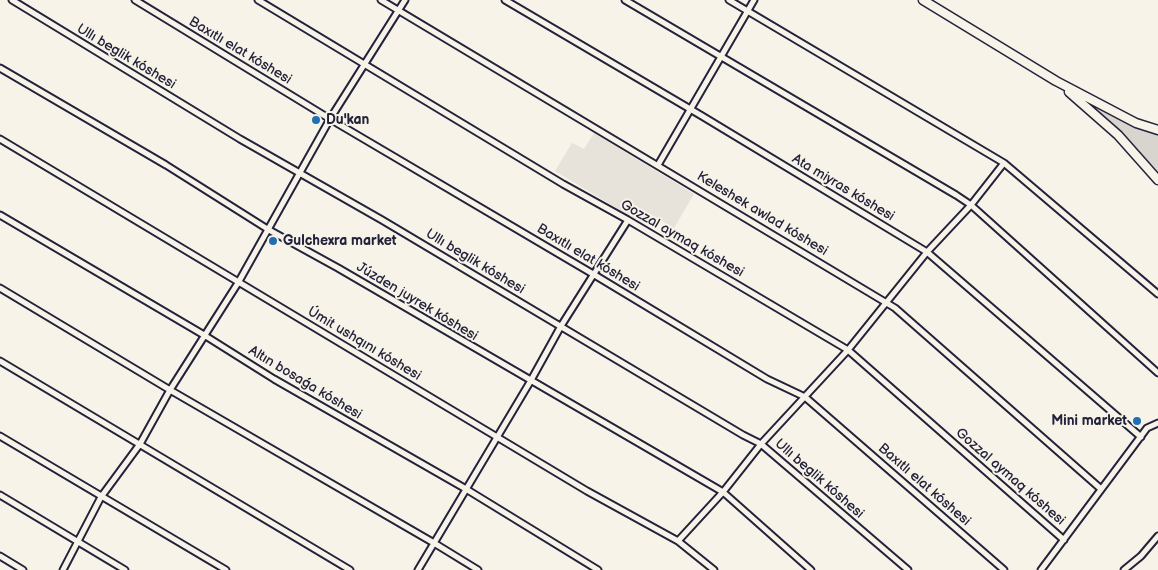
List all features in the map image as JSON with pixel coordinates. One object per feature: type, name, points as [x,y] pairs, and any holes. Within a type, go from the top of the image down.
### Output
[{"type":"main road","points":[[923,0],[1056,81],[1136,123],[1158,130]]},
{"type":"main road","points":[[1056,81],[1118,135],[1158,180]]},
{"type":"street","name":"Ullı beglik kóshesi","points":[[12,0],[299,174],[382,220],[743,436],[761,444],[908,570]]},
{"type":"street","name":"Baxıtlı elat kóshesi","points":[[135,0],[330,119],[594,274],[767,379],[805,397],[1004,570]]},
{"type":"street","name":"Gozzal aymaq kóshesi","points":[[258,0],[563,184],[628,220],[848,350],[1064,540]]},
{"type":"street","name":"Keleshek awlad kóshesi","points":[[381,0],[658,164],[895,308],[1101,489]]},
{"type":"street","points":[[63,570],[101,497],[140,444],[170,390],[238,283],[330,119],[405,0]]},
{"type":"street","name":"Ata miyras kóshesi","points":[[505,0],[927,252],[1141,437]]},
{"type":"street","points":[[625,0],[956,194],[1158,373]]},
{"type":"street","points":[[729,0],[1004,164],[1158,294]]},
{"type":"street","points":[[658,164],[754,0]]},
{"type":"street","name":"Júzden juyrek kóshesi","points":[[0,68],[166,165],[268,230],[338,268],[530,382],[722,492],[811,570]]},
{"type":"street","name":"Úmit ushqını kóshesi","points":[[0,139],[587,491],[678,542],[714,570]]},
{"type":"street","points":[[678,542],[761,444],[848,350],[927,252],[971,206],[1004,164]]},
{"type":"street","name":"Altın bosaǵa kóshesi","points":[[0,215],[204,335],[274,379],[466,489],[598,570]]},
{"type":"street","points":[[418,570],[530,382],[561,326],[628,220]]},
{"type":"street","points":[[0,288],[478,570]]},
{"type":"street","points":[[0,361],[350,570]]},
{"type":"street","points":[[1041,570],[1147,428],[1158,423]]},
{"type":"street","points":[[0,436],[226,570]]},
{"type":"street","points":[[0,494],[125,570]]},
{"type":"street","points":[[1124,570],[1141,556],[1158,536]]},
{"type":"street","points":[[0,556],[23,570]]},
{"type":"shaded area","points":[[1078,96],[1125,122],[1158,134],[1158,171],[1114,126]]},
{"type":"shaded area","points":[[594,133],[694,194],[674,228],[650,214],[643,224],[555,171],[572,143],[584,149]]},
{"type":"place","name":"Du'kan","points":[[316,120]]},
{"type":"place","name":"Gulchexra market","points":[[273,241]]},
{"type":"place","name":"Mini market","points":[[1137,421]]}]
